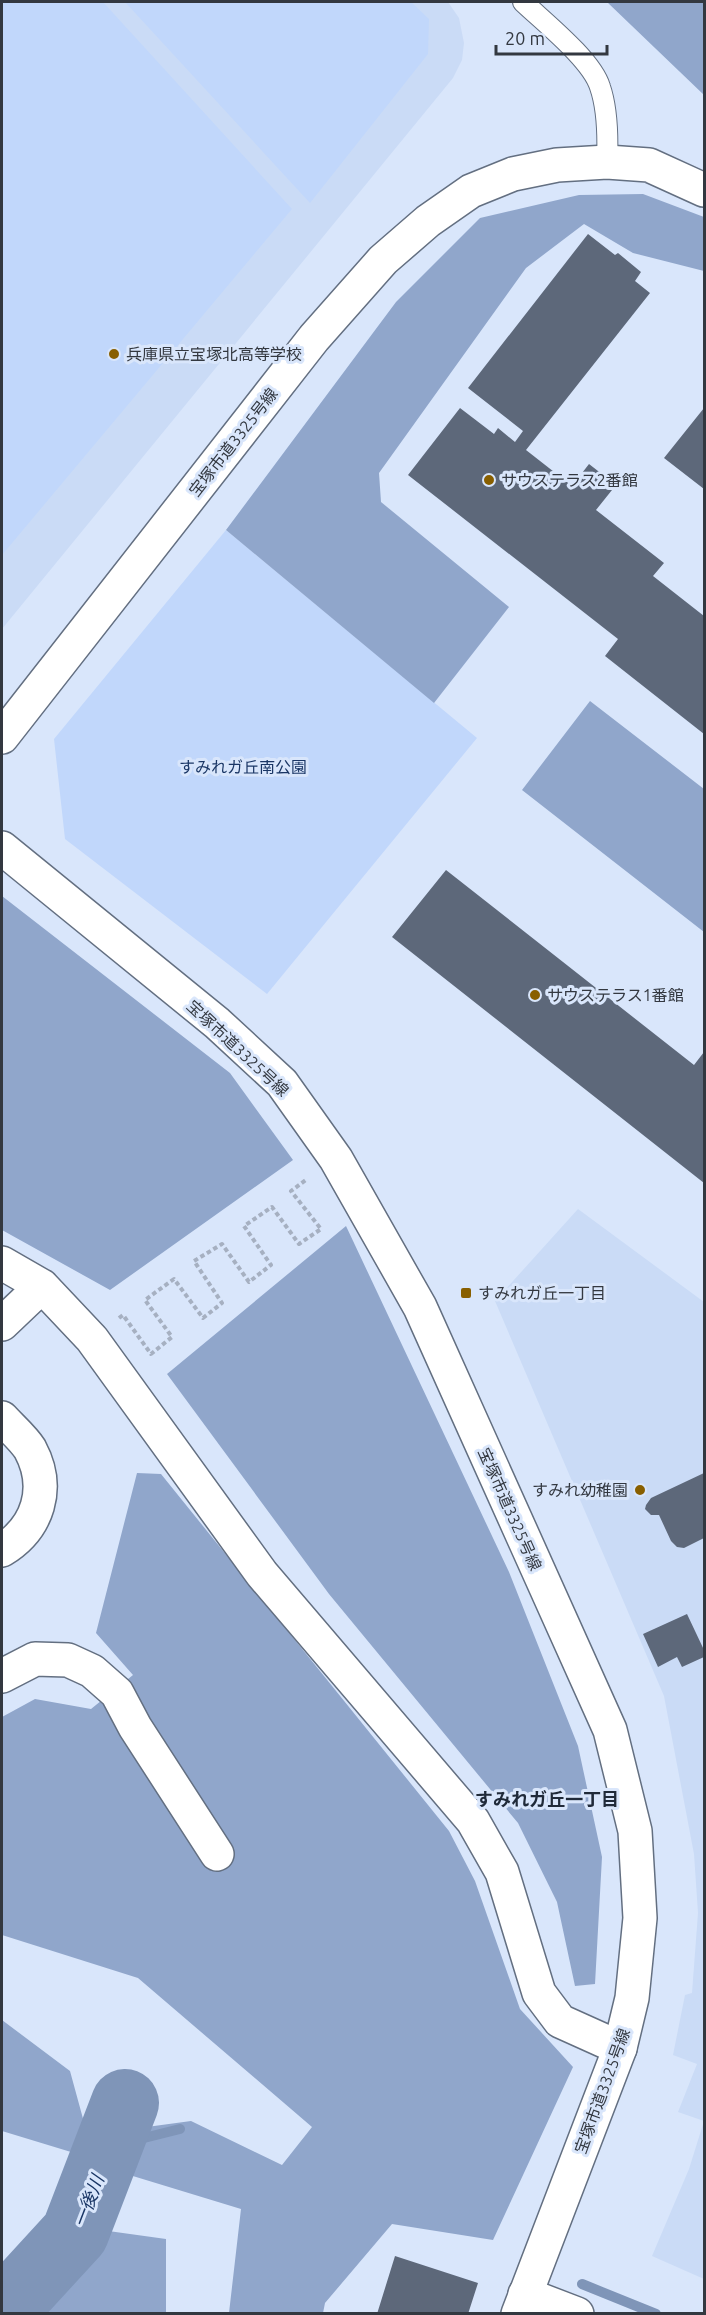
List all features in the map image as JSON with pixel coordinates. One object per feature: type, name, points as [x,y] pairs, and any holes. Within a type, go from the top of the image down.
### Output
[{"type":"street","name":"宝塚市道3325号線","points":[[2,737],[314,338],[383,260],[428,222],[471,191],[513,174],[557,165],[607,162],[649,165],[705,190]]},
{"type":"street","name":"宝塚市道3325号線","points":[[2,848],[217,1023],[282,1083],[336,1159],[420,1307],[610,1730],[635,1831],[640,1918],[632,1998],[620,2048],[522,2304]]},
{"type":"street","points":[[2,1263],[42,1286],[92,1339],[262,1574],[473,1821],[502,1872],[539,1994],[560,2021],[620,2048]]},
{"type":"street","points":[[2,1324],[42,1286]]},
{"type":"street","points":[[2,1418],[30,1448],[38,1471],[40,1501],[30,1526],[2,1550]]},
{"type":"street","points":[[2,1676],[35,1659],[68,1660],[92,1671],[117,1693],[135,1727],[217,1854]]},
{"type":"street","points":[[522,2304],[577,2313]]},
{"type":"lane","points":[[523,2],[585,62],[600,86],[608,137],[607,162]]},
{"type":"path","points":[[123,1316],[151,1354],[172,1337],[145,1300],[174,1279],[203,1318],[222,1303],[194,1262],[222,1244],[249,1282],[271,1265],[244,1226],[272,1207],[299,1244],[321,1229],[291,1191],[315,1174]]},
{"type":"shaded area","name":"兵庫県立宝塚北高等学校","points":[[2,2],[448,2],[459,18],[464,43],[462,60],[453,78],[2,629]]},
{"type":"shaded area","points":[[607,2],[704,2],[704,95]]},
{"type":"shaded area","points":[[643,194],[704,217],[704,271],[633,253],[584,224],[526,268],[379,473],[381,502],[509,607],[434,703],[226,530],[396,302],[480,218],[579,195]]},
{"type":"shaded area","points":[[590,701],[704,789],[704,932],[522,790]]},
{"type":"shaded area","points":[[2,896],[230,1073],[293,1160],[110,1290],[2,1230]]},
{"type":"shaded area","name":"すみれ幼稚園","points":[[578,1209],[704,1302],[704,2121],[678,2112],[697,2064],[673,2055],[685,1995],[692,1993],[698,1913],[694,1854],[664,1696],[495,1301]]},
{"type":"shaded area","points":[[346,1226],[509,1572],[578,1746],[602,1857],[595,1984],[575,1986],[557,1902],[518,1823],[329,1594],[167,1374]]},
{"type":"shaded area","points":[[137,1473],[161,1474],[449,1831],[475,1881],[520,2009],[573,2067],[493,2240],[392,2224],[325,2303],[323,2313],[229,2313],[241,2209],[123,2173],[132,2129],[191,2121],[282,2165],[312,2127],[138,1978],[2,1935],[2,1717],[35,1699],[91,1709],[133,1675],[96,1633]]},
{"type":"shaded area","points":[[2,2020],[70,2071],[94,2159],[2,2131]]},
{"type":"shaded area","points":[[704,2121],[704,2279],[652,2256],[689,2169]]},
{"type":"shaded area","points":[[94,2229],[166,2239],[166,2313],[22,2313]]},
{"type":"green space","points":[[2,2],[103,2],[292,209],[2,555]]},
{"type":"green space","points":[[125,2],[411,2],[429,19],[428,54],[310,203]]},
{"type":"green space","name":"すみれガ丘南公園","points":[[226,530],[477,738],[267,994],[65,839],[54,739]]},
{"type":"building","name":"サウステラス2番館","points":[[588,234],[615,255],[618,253],[641,272],[635,281],[650,293],[526,450],[572,486],[589,464],[616,485],[596,510],[664,563],[653,576],[704,616],[704,734],[605,656],[618,639],[408,475],[460,408],[494,434],[498,428],[515,442],[523,431],[468,388]]},
{"type":"building","points":[[704,408],[704,489],[664,458]]},
{"type":"building","name":"サウステラス1番館","points":[[446,870],[694,1065],[704,1052],[704,1183],[392,937]]},
{"type":"building","points":[[704,1473],[704,1538],[684,1548],[677,1547],[671,1541],[659,1515],[651,1515],[645,1509],[646,1505],[651,1498]]},
{"type":"building","points":[[687,1614],[704,1650],[704,1657],[682,1667],[677,1657],[658,1667],[643,1634]]},
{"type":"building","points":[[395,2256],[478,2283],[468,2314],[377,2314]]},
{"type":"waterway","name":"一後川","points":[[2,2308],[8,2306],[75,2233],[125,2103]]},
{"type":"waterway","points":[[108,2147],[180,2129]]},
{"type":"waterway","points":[[582,2284],[656,2314]]},
{"type":"place","name":"兵庫県立宝塚北高等学校","points":[[114,354]]},
{"type":"place","name":"サウステラス2番館","points":[[489,480]]},
{"type":"place","name":"サウステラス1番館","points":[[535,995]]},
{"type":"place","name":"すみれガ丘一丁目","points":[[466,1293]]},
{"type":"place","name":"すみれ幼稚園","points":[[640,1490]]},
{"type":"district","name":"すみれガ丘一丁目","points":[[547,1799]]}]
